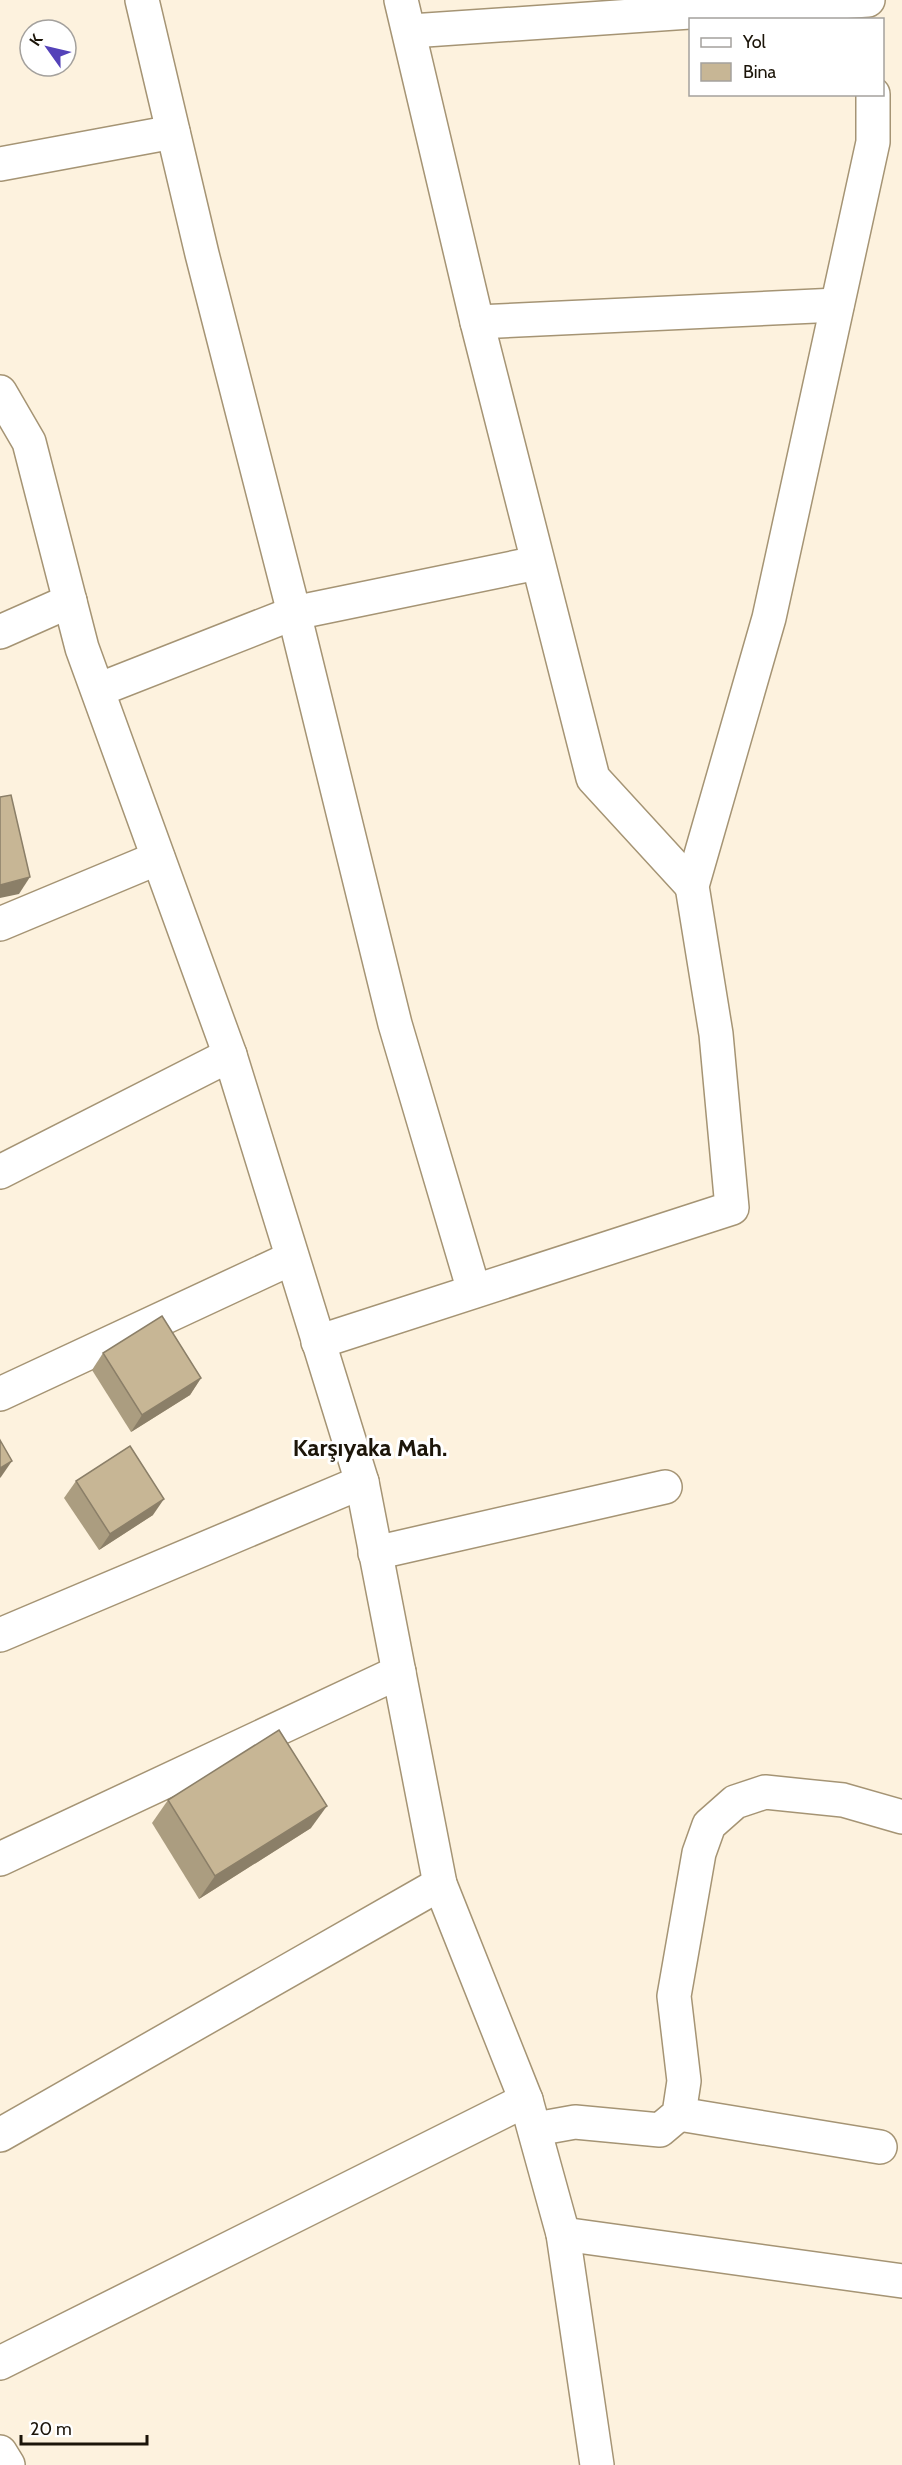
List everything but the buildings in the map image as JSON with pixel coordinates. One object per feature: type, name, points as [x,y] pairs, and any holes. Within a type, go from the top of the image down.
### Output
[{"type":"street","points":[[142,0],[395,1024],[474,1291]]},
{"type":"street","points":[[401,0],[411,32],[477,322],[593,778],[692,886]]},
{"type":"street","points":[[411,32],[870,0],[872,18]]},
{"type":"street","points":[[318,1342],[732,1208],[716,1034],[692,886],[769,618],[873,142],[873,96]]},
{"type":"street","points":[[0,164],[173,132]]},
{"type":"street","points":[[477,322],[837,305]]},
{"type":"street","points":[[0,392],[29,442],[82,648],[230,1055],[362,1482],[440,1884],[531,2115],[563,2234],[597,2465]]},
{"type":"street","points":[[98,690],[294,613],[537,563]]},
{"type":"street","points":[[0,632],[70,601]]},
{"type":"street","points":[[0,924],[158,858]]},
{"type":"street","points":[[0,1172],[230,1055]]},
{"type":"street","points":[[0,1394],[292,1258]]},
{"type":"street","points":[[0,1635],[362,1482]]},
{"type":"street","points":[[375,1553],[664,1487]]},
{"type":"street","points":[[0,1859],[399,1672]]},
{"type":"street","points":[[0,2363],[531,2115],[575,2122],[660,2130],[679,2114],[684,2081],[674,1996],[699,1853],[709,1825],[735,1802],[765,1792],[843,1800],[902,1817]]},
{"type":"street","points":[[0,2136],[440,1884]]},
{"type":"street","points":[[679,2114],[880,2147]]},
{"type":"street","points":[[563,2234],[902,2282]]},
{"type":"street","points":[[0,2452],[8,2465]]},
{"type":"district","name":"Karşıyaka Mah.","points":[[370,1448]]}]
